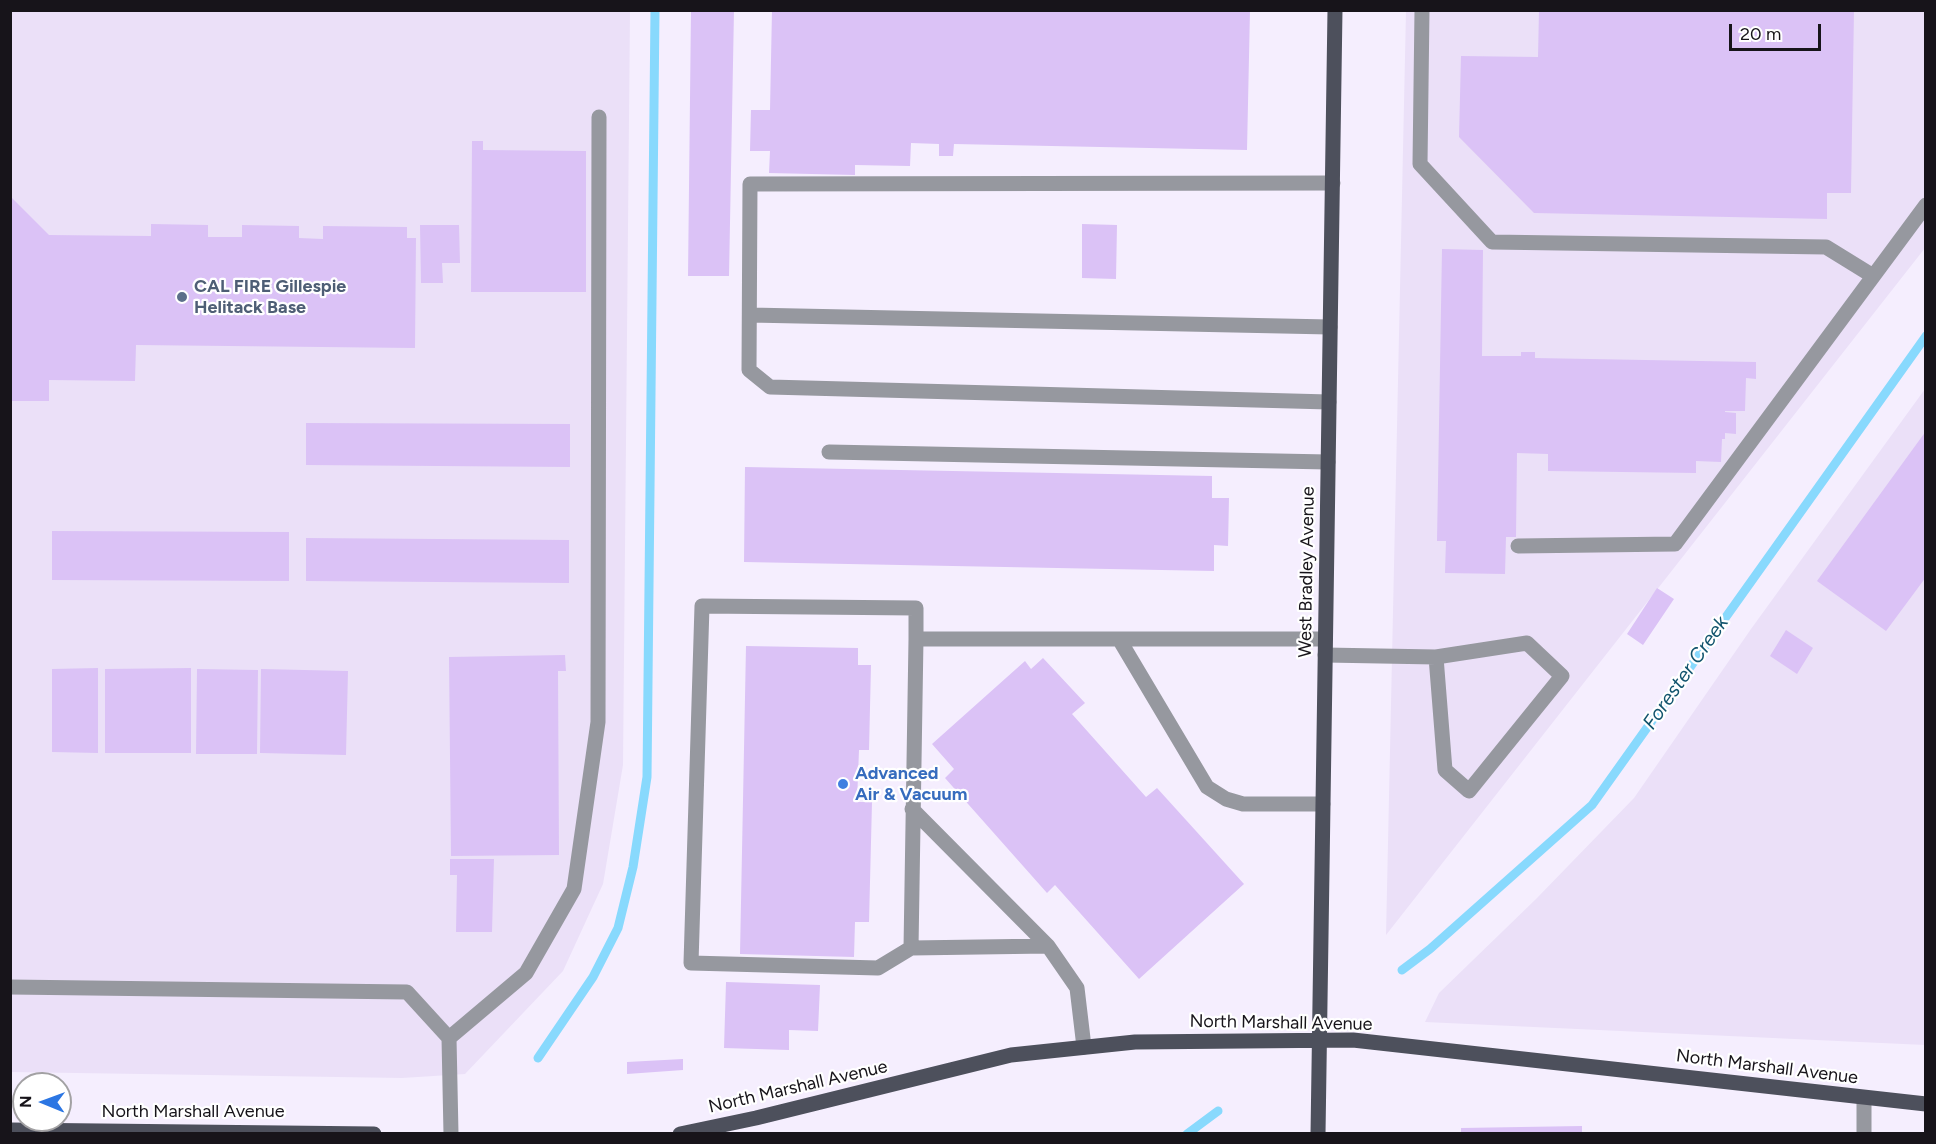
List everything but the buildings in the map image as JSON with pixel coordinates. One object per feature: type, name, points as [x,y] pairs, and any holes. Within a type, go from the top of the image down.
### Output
[{"type":"main road","name":"West Bradley Avenue","points":[[1318,1134],[1335,10]]},
{"type":"main road","name":"North Marshall Avenue","points":[[680,1134],[756,1118],[1011,1055],[1135,1042],[1353,1040],[1926,1104]]},
{"type":"main road","name":"North Marshall Avenue","points":[[10,1130],[375,1134]]},
{"type":"lane","points":[[1422,10],[1419,164],[1492,242],[1826,247],[1873,276]]},
{"type":"lane","points":[[449,1038],[526,973],[574,889],[598,722],[599,117]]},
{"type":"lane","points":[[1329,402],[770,387],[749,370],[750,184],[1333,183]]},
{"type":"lane","points":[[1518,546],[1675,544],[1926,205]]},
{"type":"lane","points":[[750,315],[1330,327]]},
{"type":"lane","points":[[829,452],[1328,462]]},
{"type":"lane","points":[[910,948],[916,608],[702,606],[691,963],[878,968],[910,948],[1047,946]]},
{"type":"lane","points":[[916,639],[1325,639]]},
{"type":"lane","points":[[1119,639],[1207,787],[1226,799],[1243,804],[1323,804]]},
{"type":"lane","points":[[1325,655],[1436,657],[1527,643],[1562,676],[1469,791],[1444,770],[1436,657]]},
{"type":"lane","points":[[912,809],[1047,946],[1077,988],[1084,1047]]},
{"type":"lane","points":[[10,987],[407,992],[449,1038],[451,1134]]},
{"type":"lane","points":[[1864,1098],[1864,1134]]},
{"type":"shaded area","points":[[11,11],[630,11],[623,765],[603,884],[563,971],[465,1074],[402,1078],[11,1072]]},
{"type":"shaded area","points":[[1406,11],[1925,11],[1925,248],[1386,935]]},
{"type":"shaded area","points":[[1925,389],[1925,1045],[1425,1022],[1439,993],[1536,899],[1634,798],[1751,629]]},
{"type":"waterway","points":[[538,1058],[593,977],[618,928],[633,867],[647,777],[655,10]]},
{"type":"waterway","name":"Forester Creek","points":[[1402,970],[1430,949],[1592,805],[1926,336]]},
{"type":"waterway","name":"Forester Creek","points":[[1187,1134],[1218,1111]]},
{"type":"place","name":"CAL FIRE Gillespie Helitack Base","points":[[182,297]]},
{"type":"place","name":"Advanced Air & Vacuum","points":[[843,784]]}]
